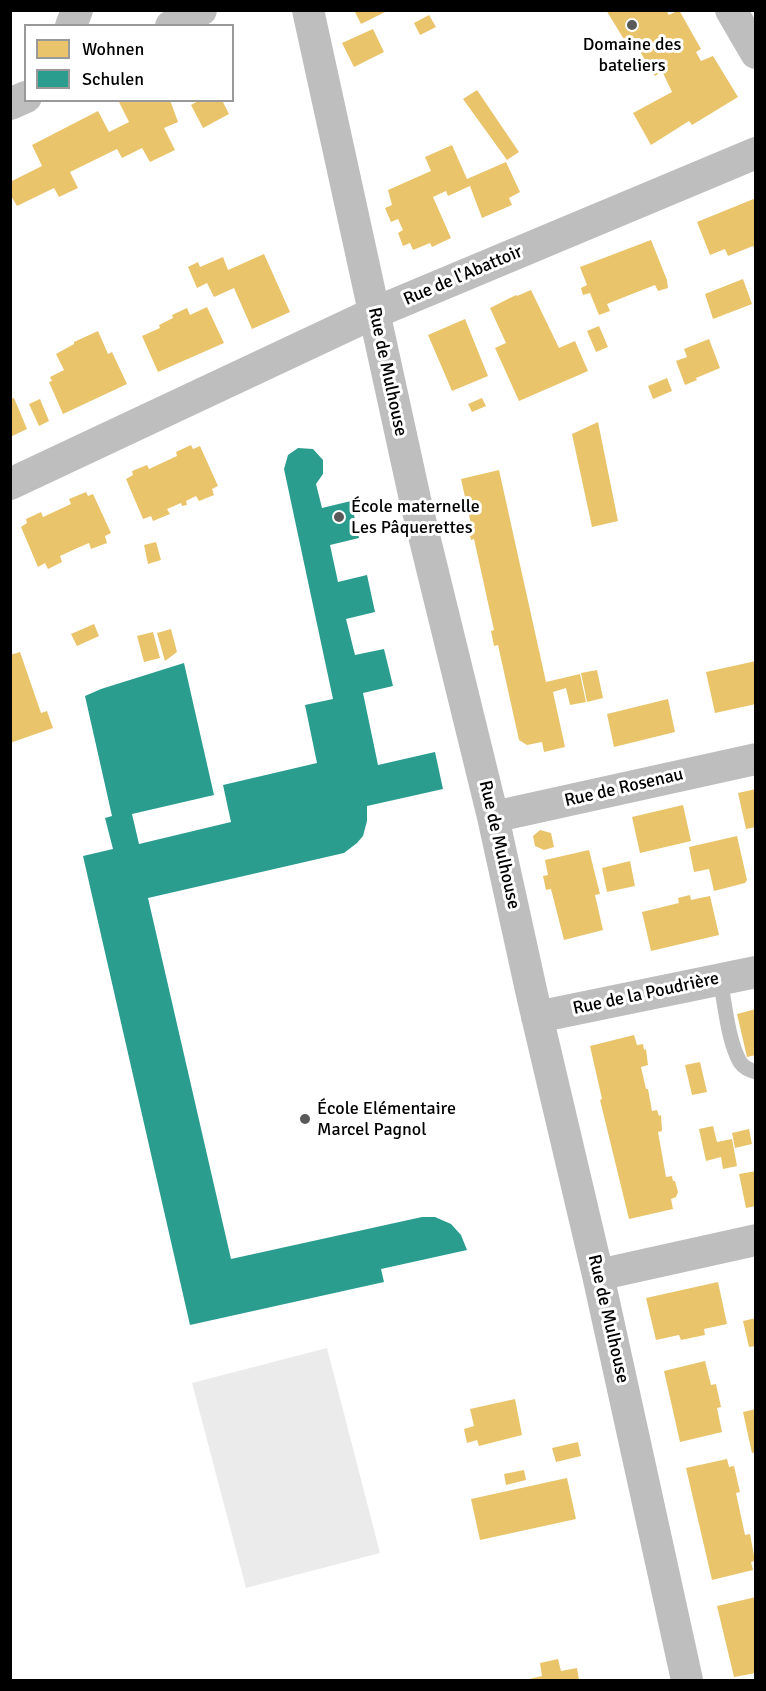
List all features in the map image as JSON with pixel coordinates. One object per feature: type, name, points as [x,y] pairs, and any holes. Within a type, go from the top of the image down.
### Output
[{"type":"street","points":[[175,24],[201,10]]},
{"type":"street","name":"Rue de Mulhouse","points":[[308,10],[415,499],[493,817],[537,1017],[598,1275],[687,1680]]},
{"type":"street","points":[[730,10],[756,52]]},
{"type":"street","points":[[10,104],[24,98]]},
{"type":"street","name":"Rue de l'Abattoir","points":[[10,484],[374,313],[756,153]]},
{"type":"street","name":"Rue de Rosenau","points":[[493,817],[756,759]]},
{"type":"street","name":"Rue de la Poudrière","points":[[537,1017],[756,972]]},
{"type":"street","points":[[598,1275],[756,1240]]},
{"type":"lane","points":[[720,979],[733,1043],[741,1063],[748,1070],[756,1072]]},
{"type":"shaded area","points":[[327,1348],[380,1553],[246,1588],[192,1383]]},
{"type":"building: Wohnen","points":[[354,10],[389,10],[361,24]]},
{"type":"building: Wohnen","points":[[606,10],[666,10],[669,15],[679,10],[701,49],[696,52],[701,61],[713,56],[738,97],[692,125],[689,121],[651,145],[633,113],[672,92],[662,71],[655,76],[631,37],[625,41]]},
{"type":"building: Wohnen","points":[[429,15],[436,27],[420,35],[414,23]]},
{"type":"building: Wohnen","points":[[373,29],[384,52],[354,67],[342,43]]},
{"type":"building: Wohnen","points":[[477,90],[519,152],[507,160],[463,99]]},
{"type":"building: Wohnen","points":[[119,102],[171,102],[178,122],[164,128],[175,150],[150,162],[142,148],[122,158],[117,149],[70,172],[78,188],[59,197],[54,188],[17,206],[10,194],[10,182],[42,166],[32,145],[98,111],[109,132],[129,122]]},
{"type":"building: Wohnen","points":[[196,102],[223,102],[229,114],[203,128],[191,105]]},
{"type":"building: Wohnen","points":[[452,145],[467,179],[506,162],[520,192],[509,198],[512,205],[482,218],[470,186],[448,196],[446,191],[433,197],[451,238],[432,247],[430,243],[413,250],[410,243],[403,246],[398,233],[403,230],[398,219],[391,222],[385,208],[392,205],[388,190],[431,171],[425,157]]},
{"type":"building: Wohnen","points":[[756,198],[756,251],[753,246],[728,256],[725,249],[710,255],[697,222]]},
{"type":"building: Wohnen","points":[[651,240],[668,288],[658,291],[655,285],[632,294],[607,304],[610,311],[599,315],[590,293],[583,295],[581,288],[587,285],[580,267]]},
{"type":"building: Wohnen","points":[[264,254],[290,312],[252,329],[234,288],[214,297],[207,283],[197,288],[188,267],[198,262],[200,267],[223,257],[228,270]]},
{"type":"building: Wohnen","points":[[743,279],[752,304],[713,319],[705,294]]},
{"type":"building: Wohnen","points":[[531,290],[559,348],[575,341],[588,371],[519,401],[495,348],[506,343],[490,308]]},
{"type":"building: Wohnen","points":[[207,307],[224,343],[158,372],[142,336],[160,328],[159,325],[173,318],[172,315],[187,308],[190,315]]},
{"type":"building: Wohnen","points":[[465,319],[488,376],[452,391],[428,335]]},
{"type":"building: Wohnen","points":[[599,326],[608,347],[596,352],[587,331]]},
{"type":"building: Wohnen","points":[[98,331],[108,354],[112,352],[127,384],[63,414],[49,382],[52,381],[50,377],[64,370],[56,354],[74,342]]},
{"type":"building: Wohnen","points":[[709,339],[720,368],[685,385],[676,361],[687,357],[684,349]]},
{"type":"building: Wohnen","points":[[667,378],[672,391],[653,399],[648,386]]},
{"type":"building: Wohnen","points":[[14,398],[27,429],[10,437],[10,399]]},
{"type":"building: Wohnen","points":[[482,398],[486,406],[472,412],[468,404]]},
{"type":"building: Wohnen","points":[[40,399],[49,421],[39,426],[29,404]]},
{"type":"building: Wohnen","points":[[598,422],[618,521],[592,527],[572,434]]},
{"type":"building: Wohnen","points":[[191,445],[193,449],[200,446],[218,486],[212,489],[214,495],[199,501],[196,496],[186,501],[187,505],[182,506],[181,503],[167,509],[170,514],[153,521],[151,516],[143,519],[126,479],[133,475],[132,471],[147,465],[149,469],[177,456],[176,452]]},
{"type":"building: Wohnen","points":[[499,470],[546,682],[580,674],[586,702],[570,705],[566,688],[553,692],[565,747],[544,752],[542,742],[527,745],[519,740],[498,645],[494,646],[491,631],[494,630],[474,539],[471,540],[467,525],[471,524],[461,479]]},
{"type":"building: Wohnen","points":[[86,492],[88,496],[93,494],[111,533],[105,536],[107,543],[91,549],[89,543],[60,556],[62,562],[48,569],[45,563],[38,567],[21,527],[27,523],[26,519],[41,512],[43,517],[71,504],[69,499]]},
{"type":"building: Wohnen","points":[[156,542],[161,560],[148,564],[144,545]]},
{"type":"building: Wohnen","points":[[94,624],[99,636],[77,646],[71,634]]},
{"type":"building: Wohnen","points":[[171,629],[177,652],[165,661],[157,633]]},
{"type":"building: Wohnen","points":[[153,632],[160,658],[144,662],[137,636]]},
{"type":"building: Wohnen","points":[[20,652],[41,713],[47,711],[53,728],[10,743],[10,655]]},
{"type":"building: Wohnen","points":[[756,661],[756,704],[715,713],[706,672]]},
{"type":"building: Wohnen","points":[[597,670],[603,698],[587,702],[581,673]]},
{"type":"building: Wohnen","points":[[668,699],[675,732],[614,747],[607,714]]},
{"type":"building: Wohnen","points":[[756,789],[756,827],[746,829],[738,793]]},
{"type":"building: Wohnen","points":[[683,805],[691,841],[640,853],[632,817]]},
{"type":"building: Wohnen","points":[[540,830],[551,833],[554,847],[544,850],[535,846],[533,836]]},
{"type":"building: Wohnen","points":[[737,836],[747,880],[745,883],[714,891],[709,869],[694,872],[689,847]]},
{"type":"building: Wohnen","points":[[589,850],[600,894],[595,895],[603,930],[564,940],[551,889],[546,890],[543,876],[548,875],[545,860]]},
{"type":"building: Wohnen","points":[[630,861],[635,886],[607,892],[602,868]]},
{"type":"building: Wohnen","points":[[690,895],[691,900],[710,896],[719,935],[651,951],[642,912],[679,903],[678,898]]},
{"type":"building: Wohnen","points":[[756,1009],[756,1055],[747,1057],[737,1014]]},
{"type":"building: Wohnen","points":[[634,1035],[637,1045],[643,1044],[644,1050],[646,1049],[648,1065],[641,1067],[652,1111],[657,1110],[659,1116],[661,1115],[662,1131],[658,1132],[666,1177],[672,1176],[678,1192],[676,1197],[671,1199],[673,1209],[629,1219],[600,1100],[602,1099],[590,1046]]},
{"type":"building: Wohnen","points":[[700,1062],[707,1092],[692,1095],[685,1065]]},
{"type":"building: Wohnen","points":[[713,1126],[717,1142],[732,1139],[737,1166],[723,1169],[721,1157],[706,1161],[699,1129]]},
{"type":"building: Wohnen","points":[[749,1129],[752,1144],[735,1148],[732,1133]]},
{"type":"building: Wohnen","points":[[756,1171],[756,1206],[746,1208],[739,1174]]},
{"type":"building: Wohnen","points":[[718,1282],[727,1324],[704,1329],[705,1335],[681,1340],[679,1335],[656,1340],[646,1298]]},
{"type":"building: Wohnen","points":[[756,1318],[756,1346],[749,1347],[743,1321]]},
{"type":"building: Wohnen","points":[[705,1361],[711,1385],[716,1384],[721,1407],[717,1408],[722,1432],[680,1442],[664,1371]]},
{"type":"building: Wohnen","points":[[515,1399],[522,1435],[479,1446],[477,1440],[467,1443],[464,1429],[474,1426],[470,1409]]},
{"type":"building: Wohnen","points":[[756,1409],[756,1452],[752,1453],[743,1412]]},
{"type":"building: Wohnen","points":[[578,1442],[581,1456],[556,1462],[552,1448]]},
{"type":"building: Wohnen","points":[[727,1459],[729,1467],[734,1466],[740,1492],[736,1493],[745,1535],[750,1534],[755,1561],[751,1562],[753,1570],[712,1580],[686,1468]]},
{"type":"building: Wohnen","points":[[524,1470],[526,1480],[506,1485],[504,1474]]},
{"type":"building: Wohnen","points":[[567,1478],[576,1519],[480,1540],[471,1499]]},
{"type":"building: Wohnen","points":[[756,1597],[756,1673],[734,1677],[717,1606]]},
{"type":"building: Wohnen","points":[[558,1659],[561,1671],[577,1668],[579,1680],[525,1680],[542,1676],[540,1663]]},
{"type":"building: Schulen","points":[[298,448],[313,449],[323,460],[323,474],[316,484],[322,508],[351,501],[359,538],[330,545],[338,582],[367,575],[375,612],[346,619],[355,655],[384,649],[393,686],[363,693],[378,765],[435,752],[443,789],[367,806],[367,821],[363,836],[344,853],[148,898],[231,1259],[422,1217],[435,1217],[451,1224],[461,1235],[467,1250],[381,1269],[384,1282],[190,1325],[83,856],[113,849],[105,818],[112,816],[85,696],[184,663],[214,795],[132,814],[139,844],[231,822],[223,785],[317,763],[305,705],[333,699],[284,469],[288,455]]},
{"type":"place","name":"Domaine des bateliers","points":[[632,25]]},
{"type":"place","name":"École maternelle Les Pâquerettes","points":[[339,517]]},
{"type":"place","name":"École Elémentaire Marcel Pagnol","points":[[305,1119]]}]
